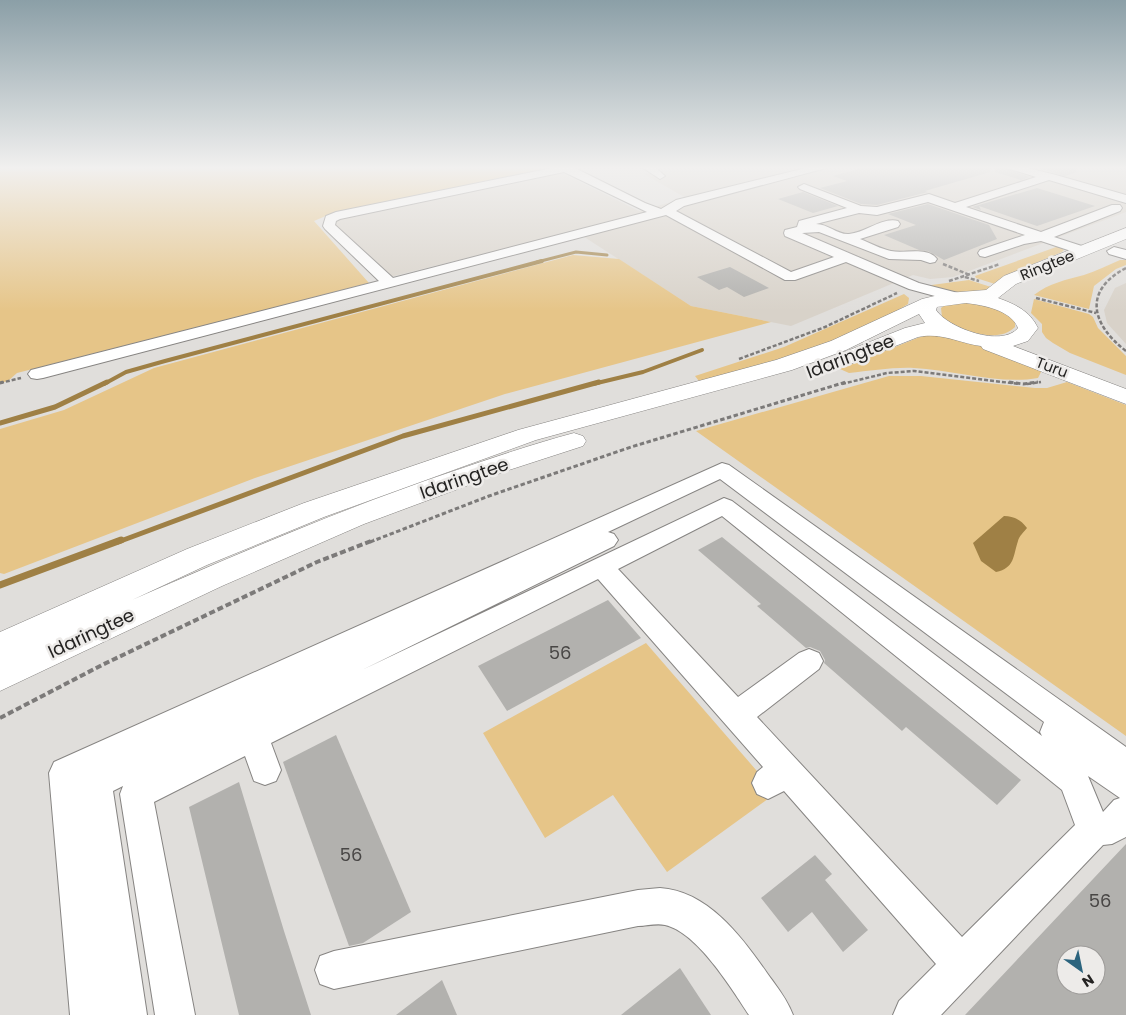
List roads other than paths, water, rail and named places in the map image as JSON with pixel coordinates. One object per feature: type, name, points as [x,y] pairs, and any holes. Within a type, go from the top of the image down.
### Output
[{"type":"main road","name":"Ringtee","points":[[929,304],[940,299],[991,295],[1010,280],[1126,233]]},
{"type":"main road","name":"Ringtee","points":[[1025,326],[1020,306],[1030,294],[1034,285],[1122,251]]},
{"type":"main road","name":"Turu","points":[[964,297],[1001,305],[1045,346],[1126,380]]},
{"type":"main road","points":[[929,304],[926,310],[928,316],[946,330],[977,340],[1009,341],[1017,339],[1025,326]]},
{"type":"main road","name":"Idaringtee","points":[[0,647],[198,557],[314,510],[527,435],[784,365],[826,350],[910,310],[929,304]]},
{"type":"main road","name":"Idaringtee","points":[[0,676],[219,575],[417,494],[547,449],[830,366],[912,332],[926,329],[946,330]]},
{"type":"main road","name":"Turu","points":[[977,340],[1126,397]]},
{"type":"street","points":[[339,215],[330,219],[329,226],[389,282]]},
{"type":"street","points":[[37,374],[651,215]]},
{"type":"street","points":[[671,215],[790,277],[845,258]]},
{"type":"street","points":[[803,229],[803,224],[833,215]]},
{"type":"street","points":[[952,215],[1021,240]]},
{"type":"street","points":[[980,215],[1083,250]]},
{"type":"street","points":[[985,253],[1021,240],[1041,237],[1097,215]]},
{"type":"street","points":[[848,239],[894,224]]},
{"type":"street","points":[[930,259],[924,256],[889,255],[820,228],[803,229],[790,233],[914,286],[964,297]]},
{"type":"street","points":[[868,267],[904,291],[929,304]]},
{"type":"street","points":[[90,1015],[65,773],[722,470],[1126,765]]},
{"type":"street","points":[[127,1015],[96,783],[722,485],[1126,785]]},
{"type":"street","points":[[175,1015],[136,794],[724,506],[1074,780],[1094,830]]},
{"type":"street","points":[[601,566],[671,635],[736,716],[776,776],[962,966]]},
{"type":"street","points":[[736,716],[809,662]]},
{"type":"street","points":[[253,736],[265,770]]},
{"type":"street","points":[[913,1015],[1094,830],[1112,827],[1126,812]]},
{"type":"street","points":[[334,970],[638,908],[666,907],[695,918],[716,937],[774,1015]]},
{"type":"waterway","points":[[537,262],[576,252],[607,255]]},
{"type":"waterway","points":[[104,384],[126,372],[165,361],[542,261]]},
{"type":"waterway","points":[[593,384],[643,372],[702,350]]},
{"type":"waterway","points":[[0,423],[55,407],[107,382]]},
{"type":"waterway","points":[[118,542],[403,436],[599,382]]},
{"type":"waterway","points":[[0,585],[121,540]]}]
